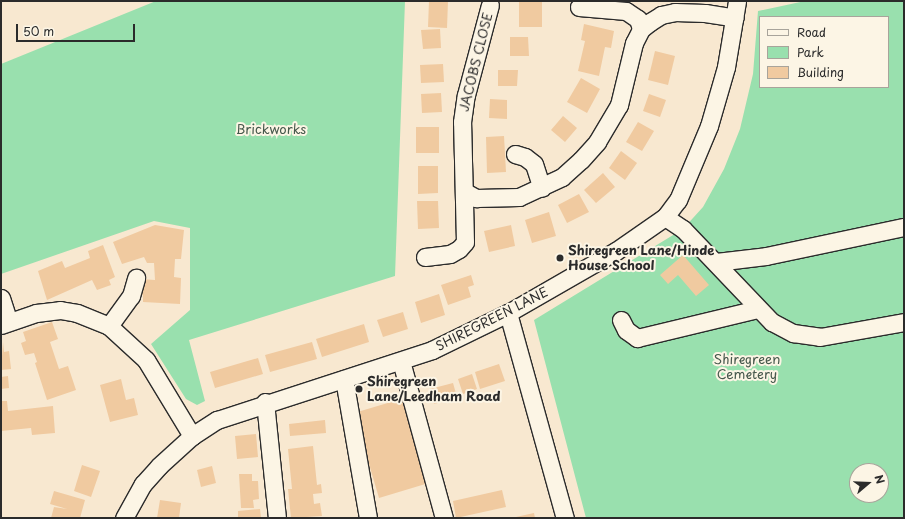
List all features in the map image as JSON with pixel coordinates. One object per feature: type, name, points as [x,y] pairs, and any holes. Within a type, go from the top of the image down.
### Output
[{"type":"street","name":"JACOBS CLOSE","points":[[425,257],[450,254],[459,249],[465,242],[466,192],[462,181],[462,122],[466,95],[490,4]]},
{"type":"street","points":[[579,7],[626,11],[638,19],[641,29]]},
{"type":"street","points":[[466,192],[476,198],[519,197],[542,188],[562,177],[581,160],[610,123],[621,98],[634,43],[641,29],[661,15],[675,12],[705,13],[736,9]]},
{"type":"street","name":"SHIREGREEN LANE","points":[[124,518],[143,484],[175,450],[192,436],[217,420],[265,402],[344,379],[432,350],[508,313],[616,251],[665,217],[684,189],[709,126],[726,67],[736,9]]},
{"type":"street","points":[[515,154],[525,157],[534,164],[542,188]]},
{"type":"street","points":[[665,217],[683,229],[772,322],[793,333],[820,337],[904,322]]},
{"type":"street","points":[[716,262],[766,256],[904,227]]},
{"type":"street","points":[[109,326],[131,296],[136,278]]},
{"type":"street","points":[[1,298],[5,324],[48,310],[60,310],[77,313],[109,326],[146,360],[192,436]]},
{"type":"street","points":[[621,320],[626,330],[637,338],[758,309]]},
{"type":"street","points":[[508,313],[565,518]]},
{"type":"street","points":[[401,361],[444,518]]},
{"type":"street","points":[[344,379],[368,518]]},
{"type":"street","points":[[265,402],[277,518]]},
{"type":"green space","name":"Brickworks","points":[[156,1],[405,1],[395,276],[189,340],[205,401],[197,405],[186,399],[151,344],[190,310],[190,228],[154,221],[1,274],[1,64]]},
{"type":"green space","name":"Shiregreen Cemetery","points":[[805,1],[904,1],[904,518],[586,518],[534,320],[683,229],[703,207],[724,169],[740,129],[753,74],[758,11]]},
{"type":"building","points":[[429,1],[448,1],[447,28],[428,27]]},
{"type":"building","points":[[519,1],[542,1],[542,27],[519,27]]},
{"type":"building","points":[[584,24],[614,31],[611,48],[605,47],[599,76],[578,71],[585,41],[581,40]]},
{"type":"building","points":[[440,29],[441,48],[423,49],[421,30]]},
{"type":"building","points":[[510,37],[528,37],[529,56],[510,56]]},
{"type":"building","points":[[655,51],[675,56],[668,85],[648,80]]},
{"type":"building","points":[[443,64],[444,82],[421,83],[420,65]]},
{"type":"building","points":[[498,70],[518,70],[517,86],[498,86]]},
{"type":"building","points":[[581,78],[600,89],[587,113],[567,102]]},
{"type":"building","points":[[441,93],[442,112],[422,113],[421,94]]},
{"type":"building","points":[[649,94],[666,100],[660,117],[643,111]]},
{"type":"building","points":[[490,99],[507,100],[507,119],[489,118]]},
{"type":"building","points":[[563,116],[577,128],[565,142],[551,130]]},
{"type":"building","points":[[638,122],[654,131],[642,151],[626,142]]},
{"type":"building","points":[[416,127],[439,127],[439,153],[416,153]]},
{"type":"building","points":[[504,136],[506,172],[487,173],[486,137]]},
{"type":"building","points":[[621,151],[637,163],[625,180],[609,168]]},
{"type":"building","points":[[418,166],[438,166],[438,193],[418,194]]},
{"type":"building","points":[[603,173],[615,187],[596,203],[584,190]]},
{"type":"building","points":[[579,194],[589,212],[567,223],[558,205]]},
{"type":"building","points":[[417,201],[438,201],[439,228],[418,229]]},
{"type":"building","points":[[549,212],[556,236],[532,243],[525,220]]},
{"type":"building","points":[[155,225],[184,230],[181,259],[175,259],[174,277],[181,278],[180,304],[143,302],[143,295],[139,296],[140,279],[155,280],[154,263],[147,263],[144,257],[122,264],[113,242]]},
{"type":"building","points":[[511,225],[515,246],[489,252],[484,231]]},
{"type":"building","points":[[103,245],[115,277],[109,280],[111,285],[97,290],[92,280],[47,300],[38,271],[62,261],[65,268],[90,258],[88,251]]},
{"type":"building","points":[[683,255],[709,285],[696,296],[678,275],[668,284],[660,275]]},
{"type":"building","points":[[471,275],[474,285],[468,287],[471,297],[448,305],[441,285]]},
{"type":"building","points":[[439,294],[445,315],[421,323],[415,302]]},
{"type":"building","points":[[403,312],[408,329],[383,337],[377,320]]},
{"type":"building","points":[[52,322],[58,339],[50,342],[59,369],[68,366],[76,390],[47,400],[35,363],[37,362],[34,353],[25,355],[21,343],[26,341],[23,332]]},
{"type":"building","points":[[364,324],[369,342],[322,357],[316,339]]},
{"type":"building","points":[[3,342],[4,352],[9,351],[11,369],[1,370]]},
{"type":"building","points":[[312,342],[317,359],[270,372],[265,355]]},
{"type":"building","points":[[258,358],[263,374],[215,388],[210,372]]},
{"type":"building","points":[[499,364],[505,381],[480,389],[475,372]]},
{"type":"building","points":[[472,374],[477,389],[463,394],[458,379]]},
{"type":"building","points":[[8,376],[9,388],[1,389],[1,377]]},
{"type":"building","points":[[121,379],[126,400],[134,398],[138,415],[110,422],[100,385]]},
{"type":"building","points":[[453,383],[457,397],[434,404],[430,389]]},
{"type":"building","points":[[408,397],[432,482],[379,498],[354,413]]},
{"type":"building","points":[[1,401],[7,401],[8,411],[53,406],[55,433],[32,435],[31,428],[1,431]]},
{"type":"building","points":[[325,420],[326,433],[290,436],[289,424]]},
{"type":"building","points":[[256,434],[258,457],[237,459],[235,436]]},
{"type":"building","points":[[313,446],[317,485],[321,484],[322,493],[313,494],[314,504],[320,503],[322,516],[291,518],[288,489],[292,489],[288,449]]},
{"type":"building","points":[[82,465],[100,471],[91,497],[74,491]]},
{"type":"building","points":[[212,466],[216,483],[201,487],[197,470]]},
{"type":"building","points":[[239,474],[252,474],[252,481],[258,481],[259,499],[253,500],[254,508],[241,508]]},
{"type":"building","points":[[502,490],[506,507],[456,518],[453,501]]},
{"type":"building","points":[[54,491],[85,500],[80,518],[51,518],[54,507],[67,509],[50,504]]},
{"type":"building","points":[[160,500],[181,503],[179,518],[157,518]]},
{"type":"building","points":[[260,509],[261,518],[238,518],[238,511]]},
{"type":"building","points":[[534,513],[535,518],[516,518],[516,517]]},
{"type":"place","name":"Shiregreen Lane/Hinde House School","points":[[560,258]]},
{"type":"place","name":"Shiregreen Lane/Leedham Road","points":[[359,389]]}]
